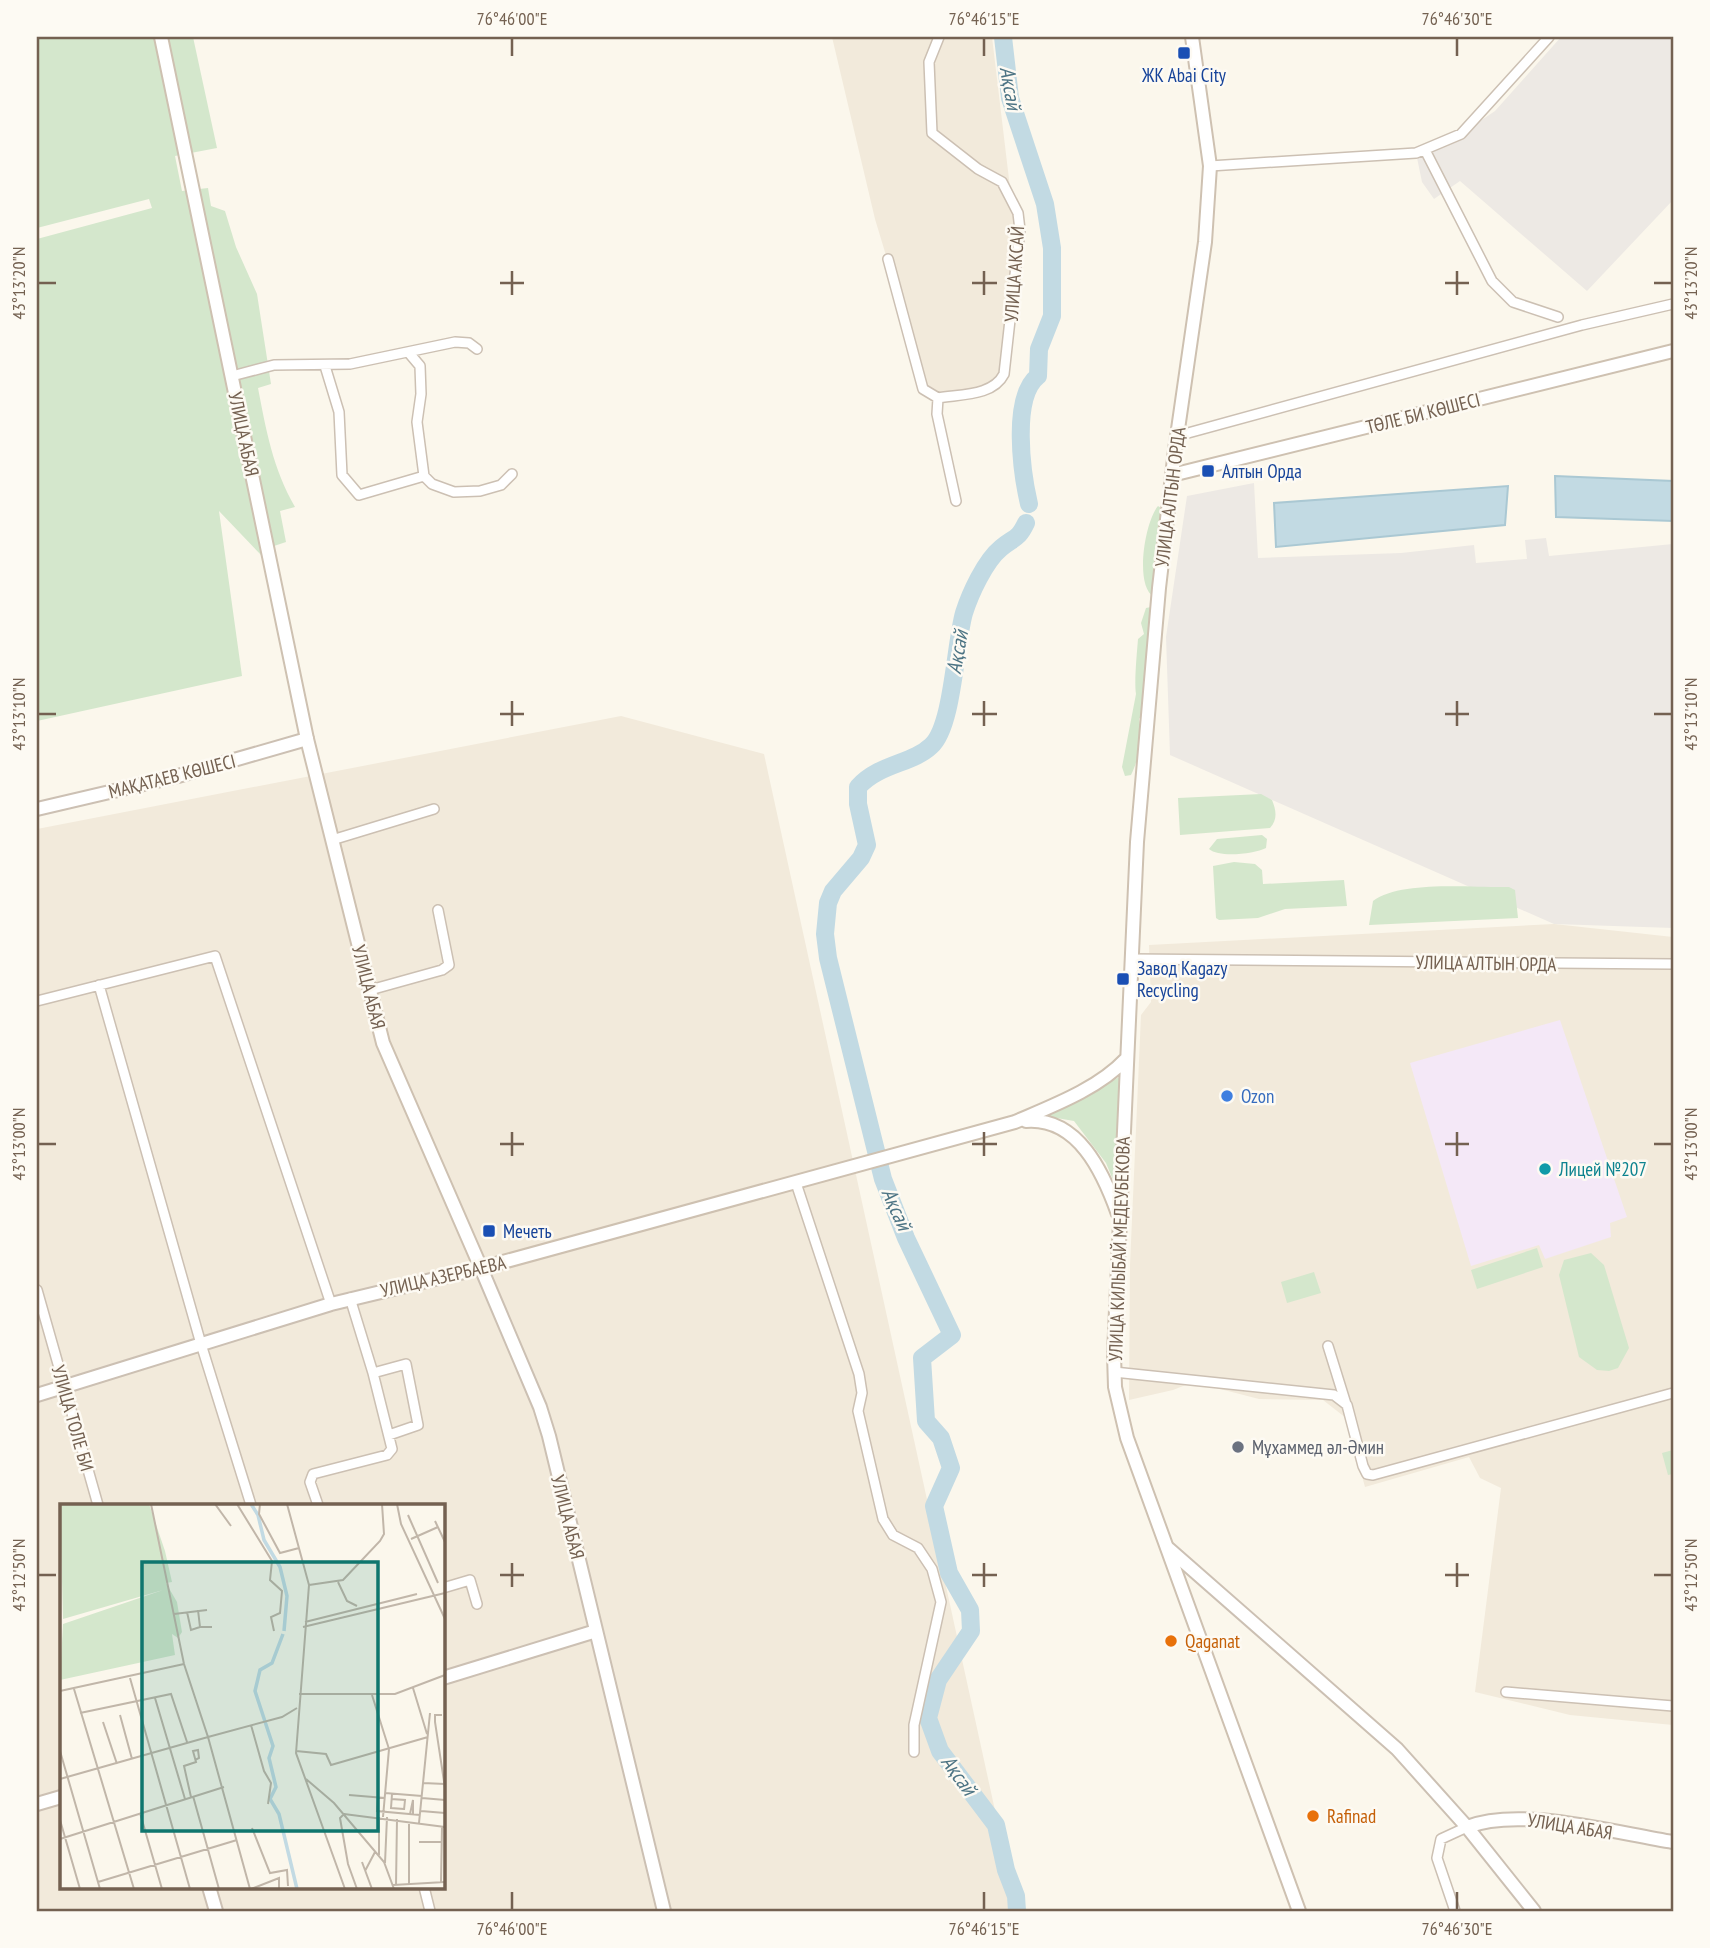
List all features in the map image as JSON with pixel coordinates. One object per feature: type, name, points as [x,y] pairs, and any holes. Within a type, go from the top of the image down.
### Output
[{"type":"main road","name":"УЛИЦА АБАЯ","points":[[161,37],[307,739],[383,1043],[540,1407],[664,1911]]},
{"type":"main road","name":"УЛИЦА АЛТЫН ОРДА","points":[[1126,1059],[1145,736],[1172,475],[1205,242],[1210,166],[1192,37]]},
{"type":"main road","name":"ТӨЛЕ БИ КӨШЕСІ","points":[[1172,475],[1673,351]]},
{"type":"main road","name":"МАҚАТАЕВ КӨШЕСІ","points":[[37,809],[178,776],[307,739]]},
{"type":"main road","name":"УЛИЦА АЗЕРБАЕВА","points":[[37,1395],[350,1298],[481,1268],[1015,1122],[1082,1090],[1115,1071],[1126,1059]]},
{"type":"main road","name":"УЛИЦА КИЛЫБАЙ МЕДЕУБЕКОВА","points":[[1126,1059],[1121,1224],[1115,1268],[1114,1372],[1127,1438],[1299,1911]]},
{"type":"main road","name":"УЛИЦА АЗЕРБАЕВА","points":[[1015,1122],[1038,1120],[1071,1133],[1107,1183],[1121,1224]]},
{"type":"main road","points":[[1169,1549],[1397,1749],[1467,1827],[1534,1911]]},
{"type":"main road","points":[[444,1678],[596,1631]]},
{"type":"main road","points":[[37,1804],[60,1797]]},
{"type":"main road","name":"УЛИЦА АБАЯ","points":[[1467,1827],[1486,1819],[1524,1818],[1673,1842]]},
{"type":"main road","points":[[209,1888],[216,1911]]},
{"type":"street","name":"УЛИЦА АКСАЙ","points":[[939,37],[929,62],[932,133],[960,157],[1002,182],[1015,203],[1020,230],[1004,374],[999,383],[991,388],[939,398]]},
{"type":"street","points":[[1210,166],[1416,153],[1425,150],[1461,134],[1549,37]]},
{"type":"street","points":[[1425,150],[1492,281],[1513,302],[1558,317]]},
{"type":"street","points":[[888,259],[923,389],[939,398],[937,414],[956,501]]},
{"type":"street","points":[[1177,436],[1569,328],[1673,304]]},
{"type":"street","points":[[232,376],[274,365],[326,366],[409,353],[455,342],[469,343],[477,349]]},
{"type":"street","points":[[409,353],[420,366],[421,394],[417,422],[424,475],[432,484],[454,492],[480,491],[501,485],[512,474]]},
{"type":"street","points":[[326,366],[339,411],[342,475],[359,495],[424,475]]},
{"type":"street","points":[[332,840],[434,809]]},
{"type":"street","points":[[370,990],[442,970],[449,965],[450,959],[438,910]]},
{"type":"street","points":[[37,1001],[215,956],[331,1304]]},
{"type":"street","name":"УЛИЦА АЛТЫН ОРДА","points":[[1131,959],[1671,964]]},
{"type":"street","points":[[1671,964],[1673,977]]},
{"type":"street","points":[[100,985],[201,1344],[251,1504]]},
{"type":"street","points":[[796,1183],[859,1374],[862,1393],[858,1411],[883,1519],[893,1535],[918,1548],[932,1569],[941,1602],[914,1725],[914,1752]]},
{"type":"street","name":"УЛИЦА ТОЛЕ БИ","points":[[37,1290],[99,1504]]},
{"type":"street","points":[[318,1504],[310,1482],[313,1474],[387,1455],[392,1449],[350,1298]]},
{"type":"street","points":[[1328,1346],[1363,1466],[1367,1474],[1373,1475],[1673,1393]]},
{"type":"street","points":[[373,1373],[406,1364],[418,1425],[389,1434]]},
{"type":"street","points":[[1114,1372],[1314,1391],[1334,1395],[1347,1405]]},
{"type":"street","points":[[444,1588],[470,1580],[477,1604]]},
{"type":"street","points":[[1506,1692],[1673,1706]]},
{"type":"street","points":[[1455,1911],[1437,1858],[1441,1839],[1467,1827]]},
{"type":"street","points":[[424,1888],[430,1911]]},
{"type":"shaded area","points":[[832,37],[992,37],[1014,221],[1002,374],[987,387],[938,393],[926,388],[875,219]]},
{"type":"shaded area","points":[[1561,37],[1673,37],[1673,200],[1587,291],[1460,181],[1434,199],[1422,182],[1416,153],[1461,134],[1495,111]]},
{"type":"shaded area","points":[[1254,483],[1258,558],[1401,553],[1474,545],[1476,563],[1527,559],[1525,540],[1546,538],[1549,556],[1673,544],[1673,928],[1554,924],[1170,755],[1166,637],[1187,496]]},
{"type":"shaded area","points":[[621,716],[764,754],[1017,1911],[37,1911],[37,829]]},
{"type":"shaded area","points":[[1554,924],[1673,937],[1673,1725],[1570,1715],[1475,1692],[1501,1488],[1480,1478],[1469,1457],[1365,1487],[1346,1418],[1323,1400],[1259,1399],[1193,1382],[1173,1390],[1129,1400],[1130,1265],[1141,1015],[1151,1002],[1149,945]]},
{"type":"shaded area","points":[[1560,1020],[1627,1217],[1610,1223],[1611,1237],[1545,1259],[1539,1245],[1471,1266],[1410,1063]]},
{"type":"green space","points":[[37,37],[193,37],[217,148],[175,156],[182,191],[208,188],[211,206],[225,211],[236,247],[257,294],[271,384],[258,388],[276,464],[295,507],[280,511],[286,542],[268,548],[261,555],[219,511],[242,676],[37,721],[37,239],[152,208],[149,199],[37,228]]},
{"type":"green space","points":[[1158,506],[1164,510],[1163,527],[1158,534],[1154,597],[1148,591],[1143,567],[1149,525]]},
{"type":"green space","points":[[1151,607],[1154,610],[1143,695],[1144,713],[1139,719],[1140,747],[1131,775],[1125,776],[1122,767],[1136,694],[1138,639],[1144,634],[1141,623],[1146,608]]},
{"type":"green space","points":[[1261,794],[1272,800],[1276,814],[1270,828],[1180,835],[1178,798]]},
{"type":"green space","points":[[1262,835],[1267,839],[1266,848],[1261,850],[1228,854],[1209,849],[1217,839]]},
{"type":"green space","points":[[1234,862],[1255,864],[1262,870],[1263,884],[1344,880],[1347,906],[1285,909],[1258,918],[1219,920],[1216,918],[1213,866]]},
{"type":"green space","points":[[1438,886],[1509,887],[1515,890],[1518,918],[1369,925],[1373,901],[1385,894]]},
{"type":"green space","points":[[1119,1077],[1118,1192],[1106,1163],[1074,1121],[1039,1115],[1077,1101]]},
{"type":"green space","points":[[1537,1248],[1543,1267],[1477,1289],[1471,1270]]},
{"type":"green space","points":[[1591,1253],[1604,1265],[1629,1348],[1618,1368],[1609,1371],[1597,1370],[1579,1357],[1559,1275],[1564,1260]]},
{"type":"green space","points":[[1314,1272],[1321,1293],[1287,1303],[1281,1282]]},
{"type":"green space","points":[[1673,1450],[1673,1474],[1668,1475],[1662,1453]]},
{"type":"water","points":[[1555,476],[1673,481],[1673,521],[1556,517]]},
{"type":"water","points":[[1508,486],[1505,525],[1276,547],[1274,503]]},
{"type":"waterway","name":"Ақсай","points":[[1003,37],[1010,98],[1045,204],[1052,248],[1052,316],[1039,349],[1038,376],[1030,386],[1021,418],[1022,456],[1029,504]]},
{"type":"waterway","name":"Ақсай","points":[[1017,1911],[1016,1896],[1006,1870],[996,1825],[940,1751],[928,1718],[938,1680],[971,1631],[970,1610],[949,1573],[934,1506],[951,1468],[941,1438],[926,1421],[922,1358],[952,1335],[906,1238],[883,1179],[828,958],[825,934],[828,903],[833,891],[861,858],[867,845],[858,804],[858,787],[876,773],[923,752],[938,736],[949,704],[961,627],[970,597],[989,561],[1018,535],[1026,523]]},
{"type":"place","name":"ЖК Abai City","points":[[1184,53]]},
{"type":"place","name":"Алтын Орда","points":[[1208,471]]},
{"type":"place","name":"Завод Kagazy Recycling","points":[[1123,979]]},
{"type":"place","name":"Ozon","points":[[1227,1096]]},
{"type":"place","name":"Лицей №207","points":[[1545,1169]]},
{"type":"place","name":"Мечеть","points":[[489,1231]]},
{"type":"place","name":"Мұхаммед әл-Әмин","points":[[1238,1447]]},
{"type":"place","name":"Qaganat","points":[[1171,1641]]},
{"type":"place","name":"Rafinad","points":[[1313,1816]]}]
